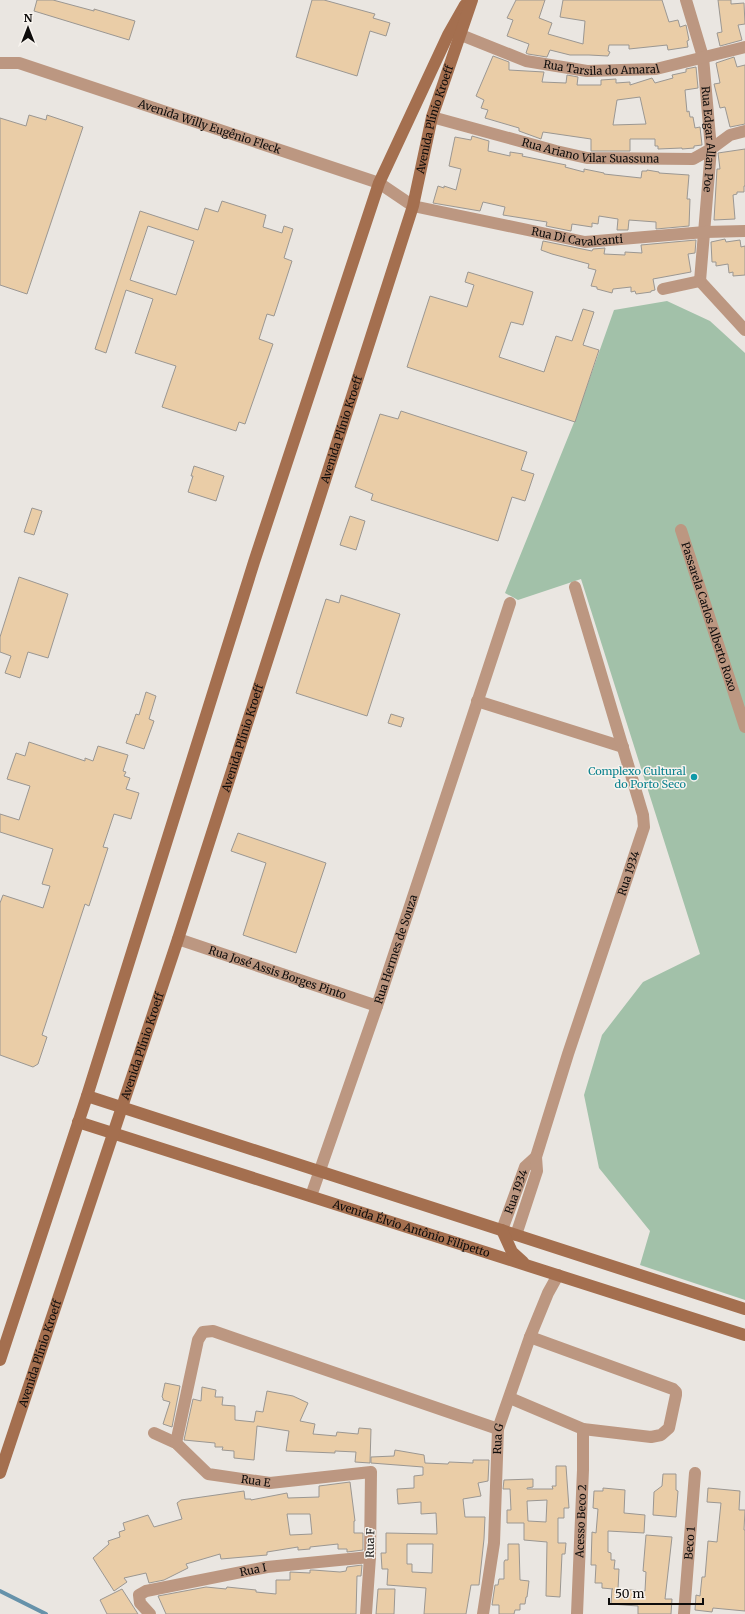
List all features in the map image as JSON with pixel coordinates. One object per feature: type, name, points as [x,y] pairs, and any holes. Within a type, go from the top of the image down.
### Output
[{"type":"main road","name":"Avenida Plínio Kroeff","points":[[0,1360],[78,1122],[254,562],[379,183],[448,35],[467,0]]},
{"type":"main road","name":"Avenida Plínio Kroeff","points":[[0,1473],[178,939],[413,206],[432,117],[472,0]]},
{"type":"main road","points":[[86,1096],[745,1309]]},
{"type":"main road","name":"Avenida Élvio Antônio Filipetto","points":[[78,1122],[745,1335]]},
{"type":"main road","points":[[502,1230],[507,1243],[517,1259],[527,1266]]},
{"type":"main road","points":[[478,1250],[496,1248],[507,1243],[516,1235]]},
{"type":"street","name":"Rua Edgar Allan Poe","points":[[686,0],[703,57],[711,150],[700,281]]},
{"type":"street","name":"Rua Tarsila do Amaral","points":[[461,35],[526,61],[587,71],[656,69],[745,47]]},
{"type":"street","name":"Avenida Willy Eugênio Fleck","points":[[0,63],[18,63],[379,183],[413,206]]},
{"type":"street","name":"Rua Ariano Vilar Suassuna","points":[[432,117],[587,158],[693,159],[711,150],[730,135],[745,131]]},
{"type":"street","name":"Rua Di Cavalcanti","points":[[413,206],[585,242],[705,232],[745,231]]},
{"type":"street","points":[[663,288],[700,281],[745,330]]},
{"type":"street","name":"Passarela Carlos Alberto Roxo","points":[[681,530],[745,727]]},
{"type":"street","name":"Rua 1934","points":[[516,1235],[537,1171],[536,1157],[568,1054],[645,821],[575,587]]},
{"type":"street","name":"Rua Hermes de Souza","points":[[311,1196],[377,1006],[510,603]]},
{"type":"street","points":[[477,701],[623,747]]},
{"type":"street","name":"Rua José Assis Borges Pinto","points":[[178,939],[377,1006]]},
{"type":"street","name":"Rua 1934","points":[[502,1230],[524,1167],[536,1157]]},
{"type":"street","name":"Rua G","points":[[483,1614],[494,1543],[498,1429],[530,1337],[548,1293],[558,1276]]},
{"type":"street","points":[[176,1443],[198,1340],[203,1332],[213,1331],[498,1429]]},
{"type":"street","points":[[510,1398],[583,1429],[651,1437],[661,1435],[668,1428],[676,1392],[673,1389],[530,1337]]},
{"type":"street","name":"Acesso Beco 2","points":[[578,1614],[583,1429]]},
{"type":"street","name":"Rua E","points":[[154,1433],[176,1443],[208,1474],[270,1483],[371,1472]]},
{"type":"street","name":"Rua F","points":[[366,1614],[370,1557],[371,1472]]},
{"type":"street","name":"Beco 1","points":[[684,1614],[695,1473]]},
{"type":"street","name":"Rua I","points":[[150,1614],[140,1603],[139,1595],[146,1591],[267,1567],[370,1557]]},
{"type":"green space","name":"Complexo Cultural do Porto Seco","points":[[667,301],[710,321],[745,353],[745,1300],[640,1265],[650,1231],[599,1168],[584,1095],[602,1035],[643,982],[700,954],[581,579],[518,600],[505,593],[575,420],[614,310]]},
{"type":"building","points":[[37,0],[53,0],[94,11],[94,9],[135,21],[129,40],[34,11]]},
{"type":"building","points":[[312,0],[324,0],[375,14],[373,18],[390,23],[386,36],[370,31],[357,76],[296,57]]},
{"type":"building","points":[[516,0],[545,0],[539,18],[552,23],[548,34],[583,44],[585,21],[560,17],[563,0],[662,0],[669,22],[678,20],[680,27],[686,25],[689,40],[687,41],[688,47],[668,50],[667,45],[629,49],[629,45],[609,45],[608,51],[610,52],[608,56],[570,55],[550,50],[547,57],[528,54],[526,53],[529,44],[507,36],[513,20],[507,18]]},
{"type":"building","points":[[718,0],[731,0],[731,4],[744,3],[745,24],[738,25],[742,40],[720,46],[717,33],[722,32]]},
{"type":"building","points":[[493,56],[509,62],[509,70],[544,72],[542,82],[566,83],[567,75],[578,77],[577,85],[601,85],[601,80],[616,79],[616,83],[630,82],[630,85],[652,78],[655,83],[673,78],[672,75],[686,72],[686,69],[696,67],[698,88],[685,90],[687,112],[689,111],[690,117],[693,117],[695,128],[700,127],[702,145],[694,146],[694,148],[658,149],[658,146],[655,146],[655,139],[630,139],[630,151],[591,151],[591,139],[543,132],[541,139],[519,131],[519,128],[485,118],[488,110],[481,108],[484,100],[476,96]],"holes":[[[640,97],[646,124],[613,125],[617,100]]]},
{"type":"building","points":[[734,57],[737,67],[745,65],[745,124],[730,127],[725,107],[720,108],[714,84],[720,83],[716,63]]},
{"type":"building","points":[[29,115],[46,120],[47,115],[83,127],[27,294],[0,285],[0,118],[26,126]]},
{"type":"building","points":[[472,136],[489,141],[488,151],[510,156],[510,152],[523,154],[522,156],[566,165],[565,167],[584,172],[584,169],[604,174],[641,178],[642,171],[647,170],[659,173],[689,175],[687,199],[690,199],[689,226],[656,229],[656,222],[629,220],[628,230],[617,230],[618,219],[599,216],[598,224],[592,223],[592,227],[572,224],[571,231],[546,226],[547,222],[503,215],[505,207],[483,202],[480,211],[433,203],[438,186],[444,188],[444,186],[456,190],[461,169],[449,166],[455,137],[471,140]]},
{"type":"building","points":[[745,149],[744,192],[737,192],[737,194],[733,195],[735,219],[714,220],[717,169],[720,169],[718,153]]},
{"type":"building","points":[[222,201],[266,215],[263,227],[282,233],[284,226],[293,229],[284,258],[292,261],[274,316],[267,314],[259,339],[273,344],[245,424],[239,422],[236,431],[162,407],[176,366],[135,353],[153,299],[126,290],[106,353],[95,349],[140,211],[198,230],[205,208],[218,212]],"holes":[[[148,226],[194,241],[176,295],[130,280]]]},
{"type":"building","points":[[725,239],[726,242],[740,240],[741,247],[745,246],[745,275],[733,276],[733,272],[729,273],[728,264],[716,266],[716,262],[712,262],[711,242]]},
{"type":"building","points":[[696,240],[695,253],[688,254],[691,272],[653,279],[655,290],[636,294],[635,291],[631,292],[631,287],[613,289],[612,293],[597,289],[597,287],[591,286],[596,270],[588,268],[589,264],[541,250],[543,241],[592,251],[593,249],[605,248],[604,254],[625,255],[625,252],[642,253],[641,245]]},
{"type":"building","points":[[468,272],[533,292],[523,325],[511,322],[499,357],[544,372],[556,336],[572,341],[583,309],[594,312],[583,345],[599,350],[575,422],[407,367],[430,296],[467,307],[474,285],[465,282]]},
{"type":"building","points":[[401,411],[527,452],[521,470],[534,474],[525,501],[512,497],[498,541],[371,500],[373,494],[355,487],[380,414],[398,419]]},
{"type":"building","points":[[194,466],[224,476],[216,501],[188,492],[193,476],[191,476]]},
{"type":"building","points":[[32,508],[42,511],[34,535],[24,532]]},
{"type":"building","points":[[350,516],[365,521],[356,550],[340,545]]},
{"type":"building","points":[[19,577],[68,594],[48,658],[28,652],[20,678],[5,673],[11,656],[0,652],[0,637]]},
{"type":"building","points":[[341,595],[400,614],[367,716],[296,693],[326,599],[339,603]]},
{"type":"building","points":[[146,692],[156,696],[149,719],[154,721],[144,749],[126,743],[136,714],[139,715]]},
{"type":"building","points":[[391,714],[404,718],[401,727],[388,723]]},
{"type":"building","points":[[29,742],[85,761],[85,758],[93,761],[98,746],[128,755],[123,771],[126,772],[124,776],[130,778],[126,789],[139,793],[131,819],[114,814],[103,847],[108,848],[89,906],[85,904],[42,1035],[47,1037],[38,1064],[33,1067],[0,1055],[0,903],[3,895],[43,908],[50,886],[42,884],[53,849],[0,832],[0,814],[19,820],[30,786],[7,779],[16,753],[25,756]]},
{"type":"building","points":[[238,833],[326,863],[296,953],[243,935],[266,863],[231,851]]},
{"type":"building","points":[[165,1383],[180,1386],[172,1427],[163,1424],[170,1402],[163,1400],[162,1397]]},
{"type":"building","points":[[202,1387],[216,1390],[215,1397],[223,1397],[222,1405],[235,1406],[235,1420],[254,1422],[256,1411],[263,1412],[267,1391],[293,1396],[308,1403],[300,1421],[315,1424],[313,1434],[336,1436],[337,1432],[358,1434],[359,1428],[371,1429],[370,1463],[355,1462],[356,1452],[335,1451],[335,1453],[286,1451],[289,1431],[257,1426],[254,1460],[234,1458],[234,1451],[222,1450],[223,1447],[215,1447],[215,1443],[184,1440],[193,1399],[201,1401]]},
{"type":"building","points":[[395,1450],[424,1455],[425,1463],[473,1463],[473,1460],[489,1460],[488,1481],[478,1483],[481,1496],[463,1499],[465,1517],[485,1517],[479,1585],[471,1585],[466,1614],[424,1614],[426,1588],[387,1585],[388,1569],[382,1569],[381,1553],[386,1553],[386,1533],[437,1534],[436,1513],[421,1514],[421,1502],[398,1504],[397,1489],[414,1488],[414,1476],[423,1475],[423,1467],[371,1463],[371,1457],[394,1456]],"holes":[[[407,1544],[433,1544],[432,1573],[412,1572],[412,1564],[407,1564]]]},
{"type":"building","points":[[556,1466],[566,1466],[569,1508],[564,1508],[564,1518],[558,1518],[558,1543],[566,1543],[565,1554],[562,1554],[560,1597],[546,1596],[547,1542],[524,1540],[524,1523],[507,1523],[507,1510],[511,1510],[510,1489],[503,1489],[504,1480],[533,1479],[533,1487],[527,1489],[553,1489],[552,1486],[556,1486]],"holes":[[[547,1500],[546,1522],[528,1521],[527,1501]]]},
{"type":"building","points":[[663,1474],[676,1474],[676,1490],[678,1491],[676,1517],[653,1515],[654,1492],[662,1486]]},
{"type":"building","points":[[350,1482],[355,1521],[354,1533],[363,1533],[363,1550],[347,1552],[347,1549],[338,1549],[338,1544],[298,1550],[298,1547],[267,1552],[267,1555],[221,1559],[220,1554],[186,1564],[188,1568],[164,1580],[149,1583],[146,1573],[124,1578],[127,1582],[114,1591],[93,1558],[109,1544],[108,1541],[120,1537],[119,1532],[125,1530],[123,1523],[148,1515],[154,1527],[182,1519],[177,1503],[181,1500],[244,1491],[245,1499],[251,1500],[287,1493],[288,1498],[319,1497],[319,1486]],"holes":[[[287,1514],[310,1514],[312,1534],[290,1535]]]},
{"type":"building","points":[[603,1488],[625,1490],[624,1513],[645,1515],[644,1533],[608,1531],[608,1552],[611,1553],[611,1560],[615,1560],[614,1569],[619,1569],[618,1589],[645,1591],[646,1572],[643,1571],[646,1535],[672,1537],[665,1599],[672,1599],[671,1614],[638,1614],[638,1606],[611,1604],[613,1589],[602,1588],[602,1583],[595,1583],[596,1565],[591,1565],[592,1532],[596,1533],[598,1509],[593,1508],[594,1491],[603,1491]]},
{"type":"building","points":[[708,1488],[740,1491],[739,1510],[745,1510],[745,1611],[713,1608],[712,1612],[695,1610],[696,1595],[700,1596],[702,1577],[705,1577],[708,1541],[717,1542],[721,1503],[707,1502]]},
{"type":"building","points":[[508,1544],[519,1544],[520,1580],[529,1581],[527,1597],[525,1604],[520,1604],[520,1610],[515,1610],[514,1614],[499,1614],[499,1605],[492,1605],[495,1585],[498,1585],[499,1579],[504,1579],[504,1562],[505,1560],[508,1560]]},
{"type":"building","points":[[362,1565],[361,1576],[357,1576],[356,1614],[166,1614],[158,1596],[206,1587],[226,1589],[227,1587],[276,1594],[276,1580],[290,1580],[290,1572],[310,1573],[310,1570],[313,1570],[340,1572],[346,1571],[347,1567]]},
{"type":"building","points":[[122,1589],[138,1614],[107,1614],[100,1600]]},
{"type":"building","points":[[378,1589],[395,1589],[394,1614],[376,1614]]},
{"type":"waterway","points":[[0,1591],[46,1614]]},
{"type":"place","name":"Complexo Cultural do Porto Seco","points":[[694,777]]}]
